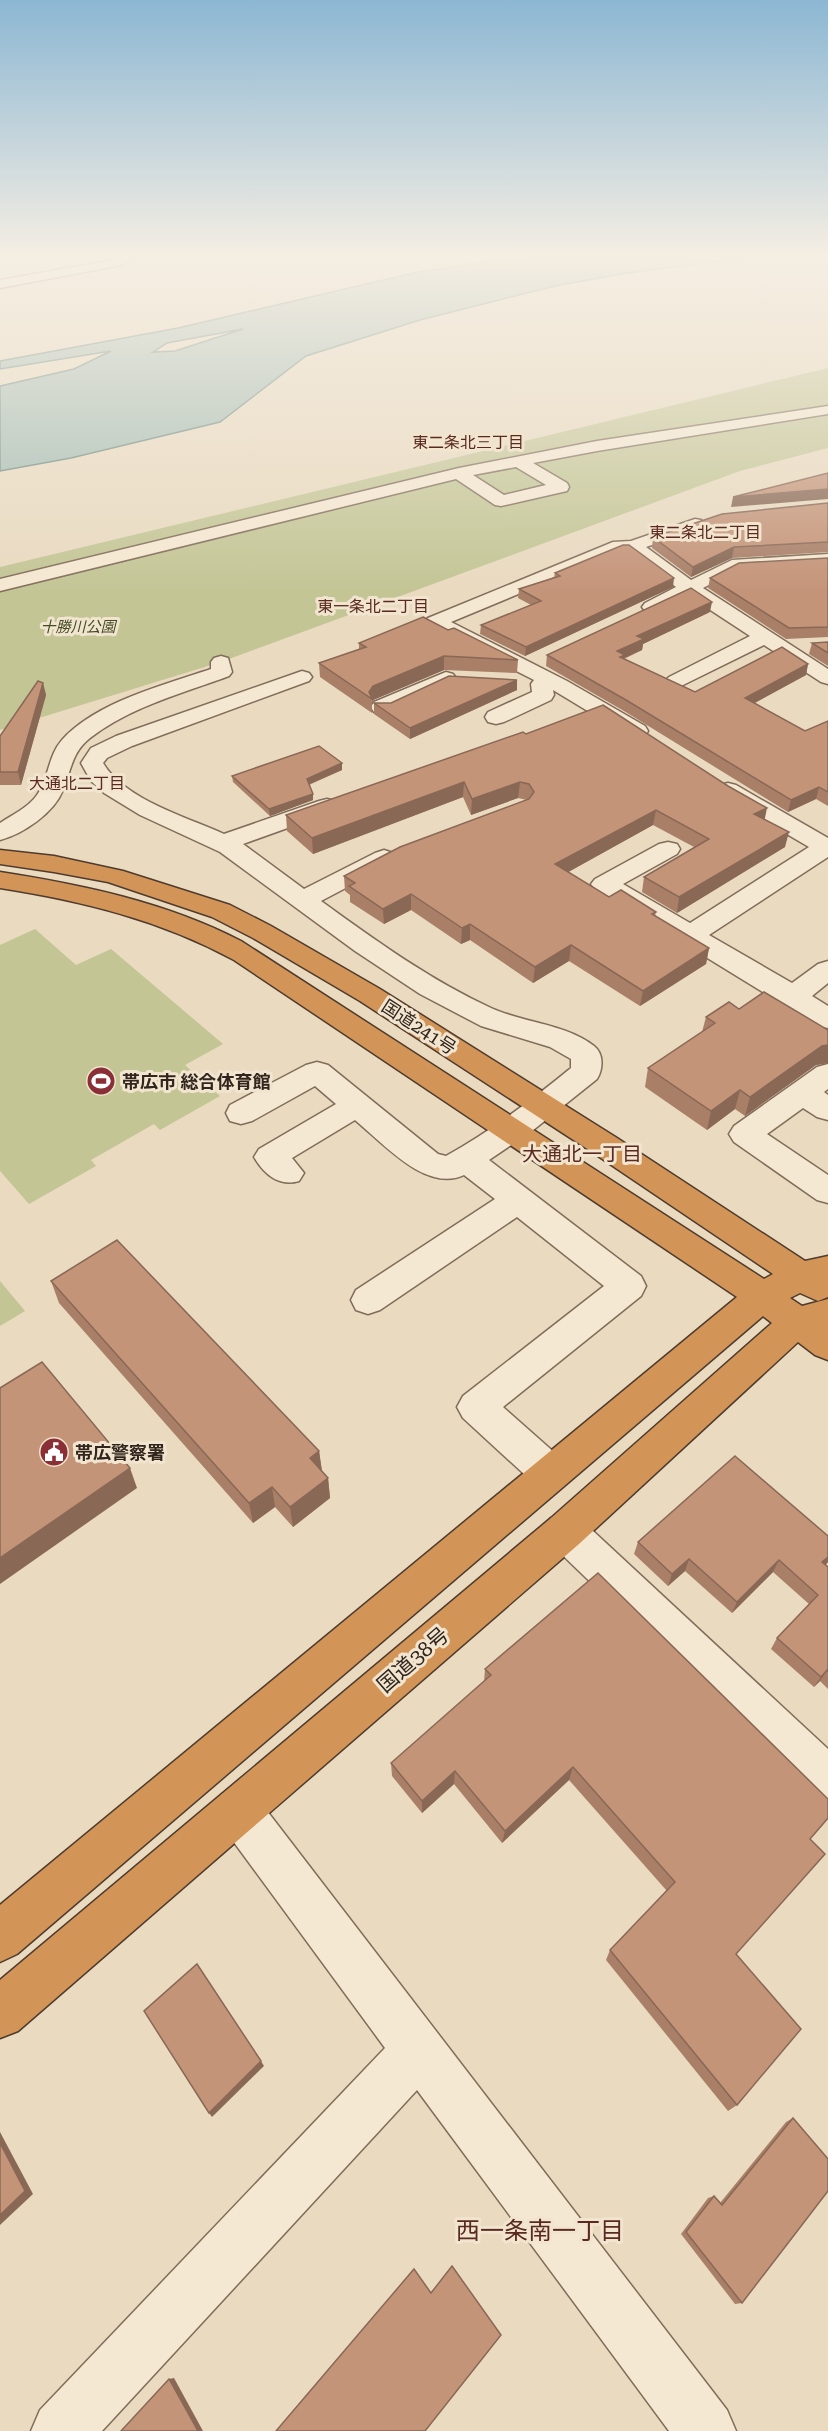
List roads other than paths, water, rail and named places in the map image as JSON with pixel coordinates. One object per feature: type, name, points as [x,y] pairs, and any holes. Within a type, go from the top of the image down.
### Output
[{"type":"highway","name":"国道241号","points":[[0,857],[54,864],[114,876],[221,911],[262,932],[370,995],[820,1280]]},
{"type":"highway","name":"国道241号","points":[[0,880],[54,888],[126,905],[190,927],[244,954],[762,1296],[818,1327]]},
{"type":"highway","points":[[0,1937],[762,1296],[820,1280]]},
{"type":"highway","name":"国道38号","points":[[0,2013],[565,1531],[758,1355],[818,1327]]},
{"type":"street","points":[[0,585],[459,473],[519,470],[652,437],[828,410]]},
{"type":"street","points":[[459,473],[501,501],[561,487],[540,474],[519,470]]},
{"type":"street","points":[[480,487],[500,483]]},
{"type":"street","points":[[659,746],[603,709],[551,684],[518,674],[435,622],[620,546],[633,546],[708,520]]},
{"type":"street","points":[[633,546],[690,588],[828,678]]},
{"type":"street","points":[[639,613],[732,566],[828,560]]},
{"type":"street","points":[[676,681],[772,642],[818,645]]},
{"type":"street","points":[[518,674],[546,656]]},
{"type":"street","points":[[0,833],[24,818],[50,796],[58,768],[69,746],[85,731],[115,714],[222,672],[221,662]]},
{"type":"street","points":[[241,1113],[317,1072],[429,1164],[450,1168],[513,1130],[586,1072],[586,1055],[572,1044],[554,1037],[514,1028],[453,1000],[379,954],[223,843],[164,817],[115,790],[96,775],[93,764],[99,753],[124,741],[302,677]]},
{"type":"street","points":[[382,707],[445,678],[467,679]]},
{"type":"street","points":[[496,717],[543,695],[551,684]]},
{"type":"street","points":[[570,721],[603,709]]},
{"type":"street","points":[[690,935],[827,847],[706,776]]},
{"type":"street","points":[[223,843],[351,798]]},
{"type":"street","points":[[668,849],[604,885],[828,1019]]},
{"type":"street","points":[[303,900],[371,863],[403,851]]},
{"type":"street","points":[[793,996],[828,970]]},
{"type":"street","points":[[828,1074],[815,1101],[745,1134],[828,1191]]},
{"type":"street","points":[[288,1173],[270,1157],[357,1105]]},
{"type":"street","points":[[466,1159],[629,1286],[476,1407],[550,1473]]},
{"type":"street","points":[[368,1300],[518,1200]]},
{"type":"street","points":[[565,1531],[828,1780]]},
{"type":"street","points":[[238,1810],[705,2431]]},
{"type":"street","points":[[62,2431],[419,2050]]},
{"type":"water","points":[[79,366],[292,366],[220,422],[71,458],[0,471],[0,386]]},
{"type":"place","name":"帯広市 総合体育館","points":[[101,1081]]},
{"type":"place","name":"帯広警察署","points":[[54,1452]]},
{"type":"district","name":"東二条北三丁目","points":[[468,442]]},
{"type":"district","name":"東二条北二丁目","points":[[705,532]]},
{"type":"district","name":"東一条北二丁目","points":[[373,606]]},
{"type":"district","name":"大通北二丁目","points":[[77,783]]},
{"type":"district","name":"大通北一丁目","points":[[582,1154]]},
{"type":"district","name":"西一条南一丁目","points":[[540,2231]]},
{"type":"park label","name":"十勝川公園","points":[[78,627]]}]
